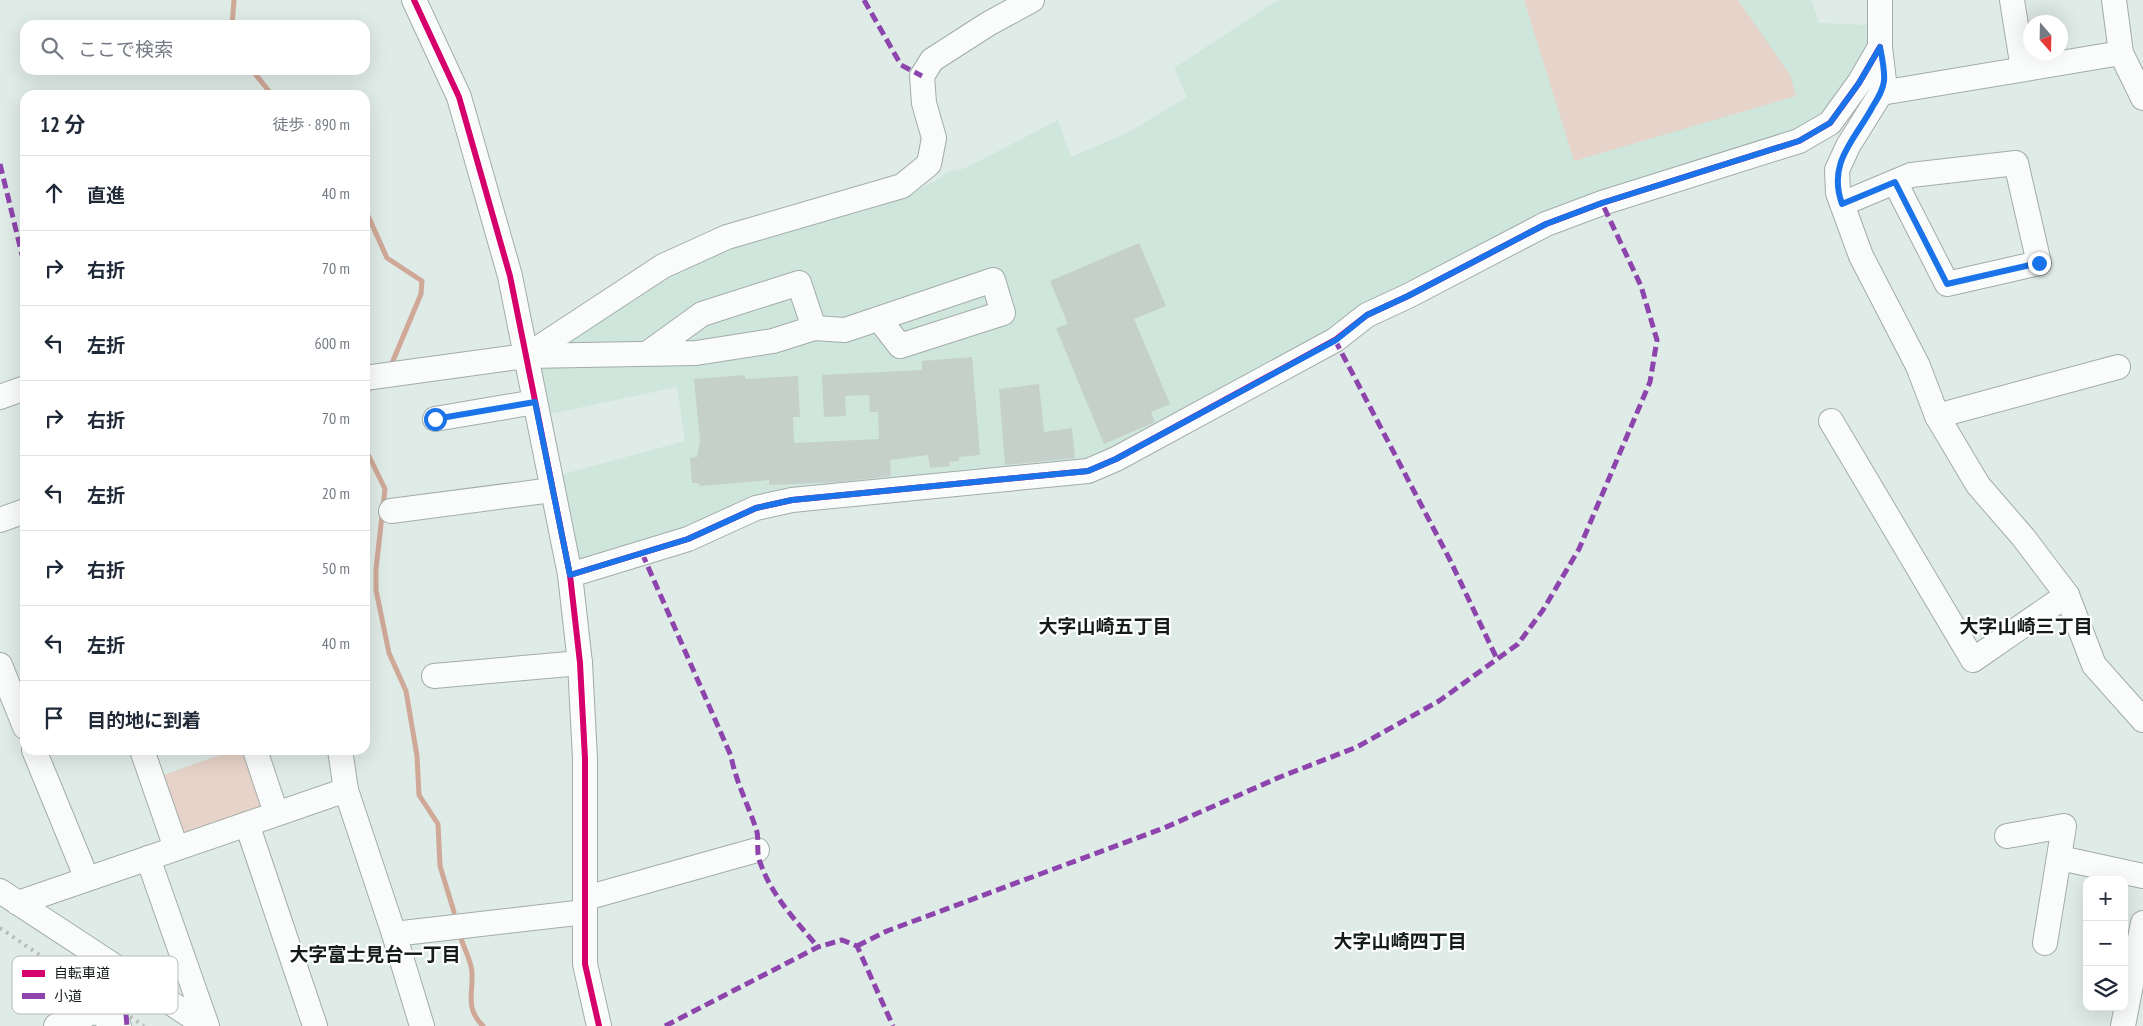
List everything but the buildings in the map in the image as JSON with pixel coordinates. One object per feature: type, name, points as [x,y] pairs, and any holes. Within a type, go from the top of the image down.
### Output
[{"type":"street","points":[[414,0],[459,96],[510,276],[570,575],[580,663],[585,759],[585,964],[599,1026]]},
{"type":"street","points":[[526,356],[663,266],[711,244],[727,237],[902,186],[929,164],[934,138],[924,103],[922,76],[932,60],[988,24],[1032,0]]},
{"type":"street","points":[[1880,0],[1880,47],[1884,81],[1881,93],[1848,146],[1837,170],[1838,193],[1842,204],[1861,256],[1918,366],[1937,416],[1978,485],[2023,537],[2067,595],[2094,665],[2143,720]]},
{"type":"street","points":[[2012,0],[2023,69]]},
{"type":"street","points":[[2114,0],[2121,53],[2143,98]]},
{"type":"street","points":[[570,575],[688,539],[756,508],[792,500],[1088,471],[1116,459],[1336,340],[1367,315],[1408,296],[1546,224],[1602,203],[1799,141],[1830,123],[1859,83],[1880,47]]},
{"type":"street","points":[[1881,93],[2121,53]]},
{"type":"street","points":[[1842,204],[1911,175],[2016,163],[2039,263],[1947,284],[1895,182]]},
{"type":"street","points":[[648,353],[702,314],[799,283],[814,328]]},
{"type":"street","points":[[370,377],[526,356],[648,353],[696,354],[773,341],[814,328],[846,330],[879,318]]},
{"type":"street","points":[[1937,416],[2118,367]]},
{"type":"street","points":[[0,397],[20,390]]},
{"type":"street","points":[[435,419],[535,402]]},
{"type":"street","points":[[1831,421],[1973,660],[2067,595]]},
{"type":"street","points":[[392,511],[552,490]]},
{"type":"street","points":[[0,520],[20,512]]},
{"type":"street","points":[[434,676],[580,663]]},
{"type":"street","points":[[0,665],[20,715]]},
{"type":"street","points":[[36,755],[87,879]]},
{"type":"street","points":[[144,755],[176,848]]},
{"type":"street","points":[[257,755],[276,813]]},
{"type":"street","points":[[341,755],[346,790],[394,934],[422,1026]]},
{"type":"street","points":[[9,897],[87,879],[346,790]]},
{"type":"street","points":[[247,824],[315,1026]]},
{"type":"street","points":[[2007,836],[2064,826],[2045,943]]},
{"type":"street","points":[[394,934],[585,905],[758,850]]},
{"type":"street","points":[[148,858],[207,1026]]},
{"type":"street","points":[[2060,858],[2143,876]]},
{"type":"street","points":[[9,897],[100,956]]},
{"type":"street","points":[[2123,1026],[2143,923]]},
{"type":"street","points":[[178,1007],[207,1026]]},
{"type":"street","points":[[56,1026],[88,1014]]},
{"type":"street","points":[[101,1014],[119,1026]]},
{"type":"shaded area","points":[[1278,0],[1811,0],[1819,23],[1868,25],[1868,48],[1823,134],[1581,213],[1120,455],[763,499],[590,563],[574,556],[560,475],[685,441],[677,387],[545,415],[534,361],[565,340],[700,259],[720,253],[732,246],[868,210],[909,195],[947,172],[966,168],[1058,120],[1071,157],[1129,132],[1187,97],[1174,68]]},
{"type":"shaded area","points":[[1524,0],[1738,0],[1790,75],[1796,96],[1574,161]]},
{"type":"shaded area","points":[[220,755],[246,755],[264,805],[259,812],[184,838],[158,777]]},
{"type":"waterway","points":[[232,20],[234,0]]},
{"type":"waterway","points":[[256,75],[268,90]]},
{"type":"waterway","points":[[370,220],[387,258],[422,281],[421,294],[392,363]]},
{"type":"waterway","points":[[370,458],[385,489],[376,569],[376,590],[389,653],[406,691],[417,756],[419,795],[438,824],[440,866],[454,912]]},
{"type":"waterway","points":[[461,938],[472,969],[472,1007],[477,1019],[483,1026]]},
{"type":"railway","points":[[0,928],[41,956]]},
{"type":"railway","points":[[126,1014],[144,1026]]},
{"type":"marked path","points":[[864,0],[901,65],[922,76]]},
{"type":"marked path","points":[[0,164],[20,246]]},
{"type":"marked path","points":[[857,946],[887,931],[1164,828],[1280,777],[1357,747],[1439,701],[1518,644],[1543,610],[1579,549],[1650,382],[1657,340],[1641,286],[1602,203]]},
{"type":"marked path","points":[[1335,340],[1450,560],[1497,659]]},
{"type":"marked path","points":[[642,553],[731,756],[736,776],[757,832],[758,855],[765,874],[777,897],[818,947]]},
{"type":"marked path","points":[[665,1026],[818,947],[842,940],[857,946],[893,1026]]},
{"type":"marked path","points":[[126,1014],[127,1026]]},
{"type":"cycle path","points":[[414,0],[459,97],[510,276],[570,575],[580,663],[585,759],[585,964],[599,1026]]},
{"type":"cycle path","points":[[570,575],[688,539],[756,508],[792,500],[1088,471],[1116,459],[1335,340],[1367,315],[1408,296],[1546,224],[1602,203],[1799,141],[1830,123],[1859,83],[1880,47]]},
{"type":"district","name":"大字山崎五丁目","points":[[1105,626]]},
{"type":"district","name":"大字山崎三丁目","points":[[2026,626]]},
{"type":"district","name":"大字山崎四丁目","points":[[1400,941]]},
{"type":"district","name":"大字富士見台一丁目","points":[[375,954]]},
{"type":"route","points":[[435,419],[535,402],[570,575],[688,539],[756,508],[792,500],[1088,471],[1116,459],[1336,340],[1367,315],[1408,296],[1546,224],[1602,203],[1799,141],[1830,123],[1859,83],[1880,47],[1884,81],[1881,93],[1848,146],[1837,170],[1838,193],[1842,204],[1895,182],[1947,284],[2039,263]]}]
